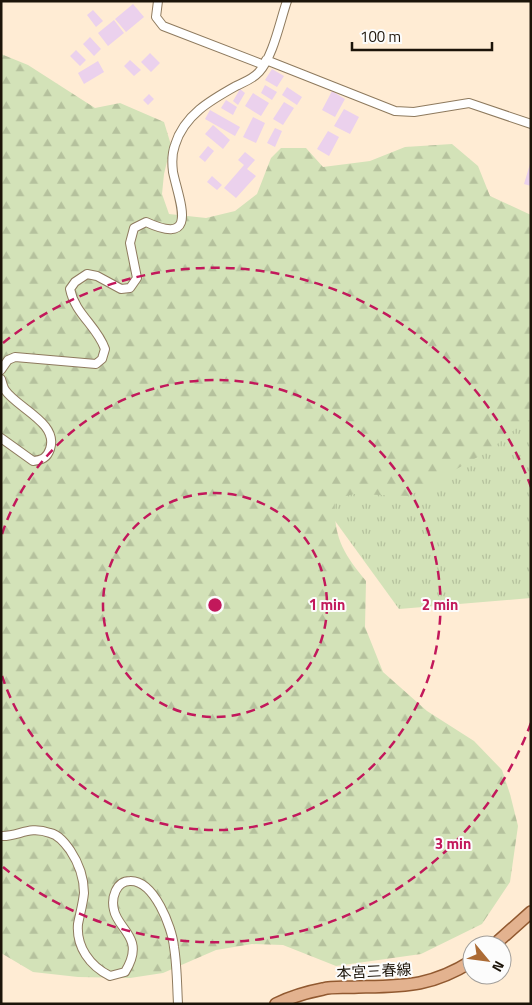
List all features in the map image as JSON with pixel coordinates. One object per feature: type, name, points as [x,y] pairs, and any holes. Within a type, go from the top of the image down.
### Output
[{"type":"main road","points":[[505,935],[531,912]]},
{"type":"main road","name":"本宮三春線","points":[[276,1004],[297,995],[325,988],[405,986],[424,983],[442,978],[462,967]]},
{"type":"street","points":[[158,1],[156,17],[163,26],[395,111],[414,112],[468,103],[531,124]]},
{"type":"street","points":[[1,370],[8,360],[16,357],[96,364],[102,359],[105,349],[101,338],[80,312],[72,299],[70,289],[75,282],[87,274],[97,276],[121,290],[130,288],[137,278],[130,243],[134,228],[146,222],[166,231],[174,230],[180,223],[183,214],[173,171],[175,144],[200,108],[250,79],[265,62],[287,1]]},
{"type":"street","points":[[1,379],[5,390],[39,421],[51,435],[52,443],[48,456],[42,460],[33,461],[1,438]]},
{"type":"street","points":[[1,836],[28,829],[51,833],[68,846],[76,860],[84,894],[78,927],[80,944],[97,968],[110,976],[125,972],[131,962],[133,952],[132,943],[114,911],[115,893],[124,883],[131,881],[141,884],[154,894],[174,944],[178,1004]]},
{"type":"green space","points":[[1,54],[28,65],[95,108],[120,103],[164,122],[171,145],[164,174],[162,194],[169,214],[206,218],[235,211],[257,194],[271,158],[281,148],[306,148],[323,167],[370,161],[405,147],[452,144],[478,166],[490,196],[531,215],[531,419],[520,425],[490,450],[409,496],[354,494],[335,499],[336,524],[341,544],[351,562],[366,581],[365,627],[383,672],[427,711],[474,741],[502,770],[518,826],[510,882],[482,924],[421,954],[336,966],[283,945],[252,944],[216,950],[163,973],[130,978],[78,977],[33,972],[1,953]]},
{"type":"green space","points":[[531,414],[531,598],[399,609],[322,503]]},
{"type":"building","points":[[133,4],[144,17],[126,32],[115,19]]},
{"type":"building","points":[[93,10],[103,21],[96,27],[87,15]]},
{"type":"building","points":[[114,20],[124,33],[108,46],[98,33]]},
{"type":"building","points":[[90,37],[101,49],[94,56],[83,44]]},
{"type":"building","points":[[76,50],[86,60],[80,66],[70,56]]},
{"type":"building","points":[[150,53],[160,63],[151,72],[141,62]]},
{"type":"building","points":[[130,60],[141,70],[134,76],[124,66]]},
{"type":"building","points":[[98,61],[104,72],[84,84],[78,73]]},
{"type":"building","points":[[272,69],[284,76],[277,87],[265,80]]},
{"type":"building","points":[[265,85],[277,92],[272,100],[261,93]]},
{"type":"building","points":[[287,87],[302,97],[297,105],[282,95]]},
{"type":"building","points":[[240,89],[245,93],[238,105],[233,101]]},
{"type":"building","points":[[332,91],[345,99],[335,117],[322,110]]},
{"type":"building","points":[[253,93],[269,103],[261,116],[245,106]]},
{"type":"building","points":[[149,94],[154,99],[148,105],[143,100]]},
{"type":"building","points":[[226,100],[237,107],[233,115],[221,108]]},
{"type":"building","points":[[284,102],[294,108],[283,125],[273,119]]},
{"type":"building","points":[[344,109],[359,117],[350,134],[334,126]]},
{"type":"building","points":[[210,110],[240,127],[235,136],[205,119]]},
{"type":"building","points":[[253,117],[265,123],[256,143],[243,137]]},
{"type":"building","points":[[213,125],[230,140],[223,149],[205,134]]},
{"type":"building","points":[[275,128],[282,131],[275,147],[267,143]]},
{"type":"building","points":[[328,131],[339,137],[329,156],[317,149]]},
{"type":"building","points":[[208,146],[214,151],[205,162],[199,157]]},
{"type":"building","points":[[245,152],[255,160],[247,169],[256,176],[236,198],[224,188],[244,165],[238,160]]},
{"type":"building","points":[[531,164],[531,186],[524,184]]},
{"type":"building","points":[[212,176],[222,185],[217,190],[207,182]]}]
